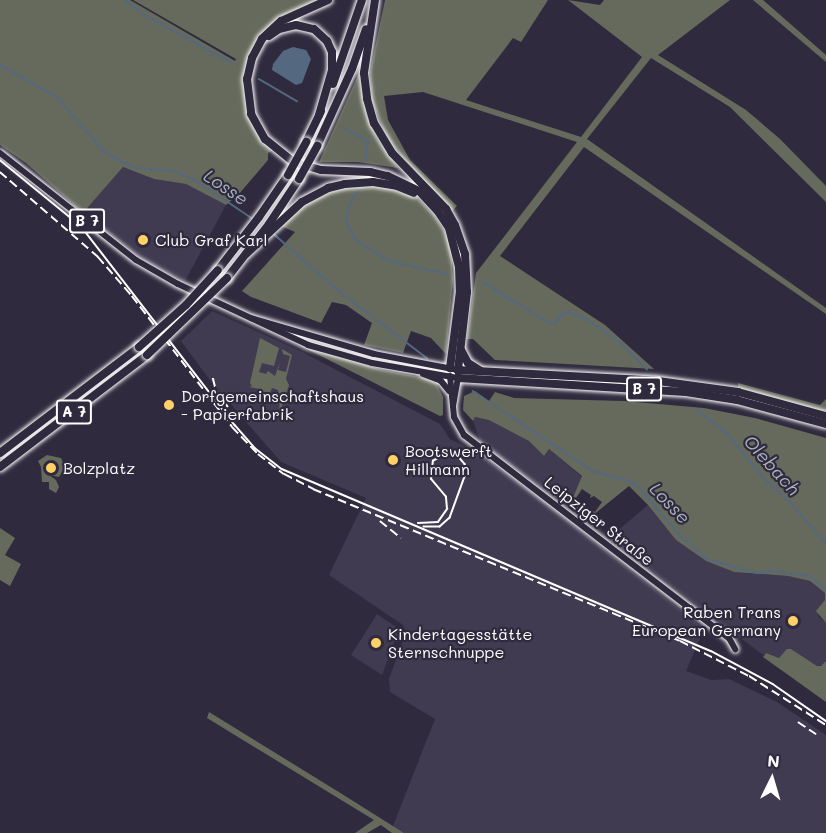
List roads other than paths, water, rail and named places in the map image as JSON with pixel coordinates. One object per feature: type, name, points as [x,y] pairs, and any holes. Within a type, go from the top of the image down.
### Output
[{"type":"highway","points":[[328,0],[280,21],[258,45],[250,65],[247,86],[249,107],[257,127],[275,150],[300,165],[321,170],[388,176],[411,186],[436,203]]},
{"type":"highway","name":"A 7","points":[[0,453],[139,347],[186,305],[218,270],[269,204],[306,142],[341,65],[362,0]]},
{"type":"highway","points":[[375,0],[364,73],[369,110],[381,138],[392,153],[455,225],[465,254],[467,292],[461,349],[454,373]]},
{"type":"highway","name":"A 7","points":[[0,467],[147,355],[226,278],[257,244],[299,179],[317,146],[352,69],[375,0]]},
{"type":"highway","points":[[319,115],[332,70],[330,47],[324,37],[309,27],[291,25],[279,29],[270,35],[258,52],[250,86],[257,120],[272,143],[289,156],[308,164],[371,169],[397,175],[436,203],[449,228],[459,267],[460,291],[454,373]]},
{"type":"highway","points":[[257,244],[288,214],[320,191],[354,183],[382,183],[397,186],[436,203]]},
{"type":"highway","points":[[461,349],[468,363],[485,373]]},
{"type":"highway","name":"B 7","points":[[454,373],[658,381],[738,393],[826,416]]},
{"type":"highway","name":"B 7","points":[[454,373],[686,392],[737,400],[826,424]]},
{"type":"main road","name":"B 7","points":[[0,153],[136,260],[178,284],[308,345],[372,363],[420,372],[454,373]]},
{"type":"main road","name":"B 7","points":[[250,318],[374,354],[454,373]]},
{"type":"main road","points":[[420,372],[441,381],[450,392]]},
{"type":"main road","name":"Leipziger Straße","points":[[454,373],[450,392],[457,425],[473,442],[729,638],[735,650]]},
{"type":"main road","points":[[453,409],[454,373]]},
{"type":"water","points":[[293,47],[306,50],[311,59],[302,83],[296,85],[272,70],[273,64],[283,51]]},
{"type":"waterway","name":"Olebach","points":[[125,0],[145,15],[232,63]]},
{"type":"waterway","name":"Losse","points":[[0,65],[57,97],[102,149],[115,158],[136,168],[174,171],[194,179],[253,219]]},
{"type":"waterway","name":"Olebach","points":[[259,79],[297,101]]},
{"type":"waterway","name":"Olebach","points":[[344,128],[368,142],[366,161]]},
{"type":"waterway","name":"Olebach","points":[[359,189],[349,206],[347,222],[355,239],[389,261],[448,274]]},
{"type":"waterway","name":"Losse","points":[[274,234],[339,291],[427,358]]},
{"type":"waterway","name":"Olebach","points":[[483,282],[550,323],[555,324],[561,315],[568,312],[586,319],[621,343],[647,369]]},
{"type":"waterway","name":"Losse","points":[[473,391],[593,471],[635,483],[682,537],[707,559],[757,573],[773,571],[810,576],[826,589]]},
{"type":"waterway","name":"Olebach","points":[[696,409],[728,434],[762,476],[790,502],[826,543]]},
{"type":"tram line","points":[[0,160],[81,226],[235,425],[255,448],[282,469],[711,651],[773,684],[826,721]]},
{"type":"tram line","points":[[418,523],[438,522],[447,509],[446,497],[431,479],[433,461],[444,454],[458,456],[465,464],[466,474],[450,518],[440,527],[424,527]]},
{"type":"railway","points":[[0,172],[98,257],[132,296],[232,427],[258,454],[284,474],[313,489],[680,641],[749,676],[826,725]]},
{"type":"railway","points":[[213,378],[216,390],[228,407]]},
{"type":"railway","points":[[380,521],[401,538]]},
{"type":"railway","points":[[798,722],[816,734]]},
{"type":"place","name":"Club Graf Karl","points":[[143,240]]},
{"type":"place","name":"Dorfgemeinschaftshaus - Papierfabrik","points":[[169,405]]},
{"type":"place","name":"Bootswerft Hillmann","points":[[393,460]]},
{"type":"place","name":"Bolzplatz","points":[[51,468]]},
{"type":"place","name":"Raben Trans European Germany","points":[[793,621]]},
{"type":"place","name":"Kindertagesstätte Sternschnuppe","points":[[376,643]]}]
